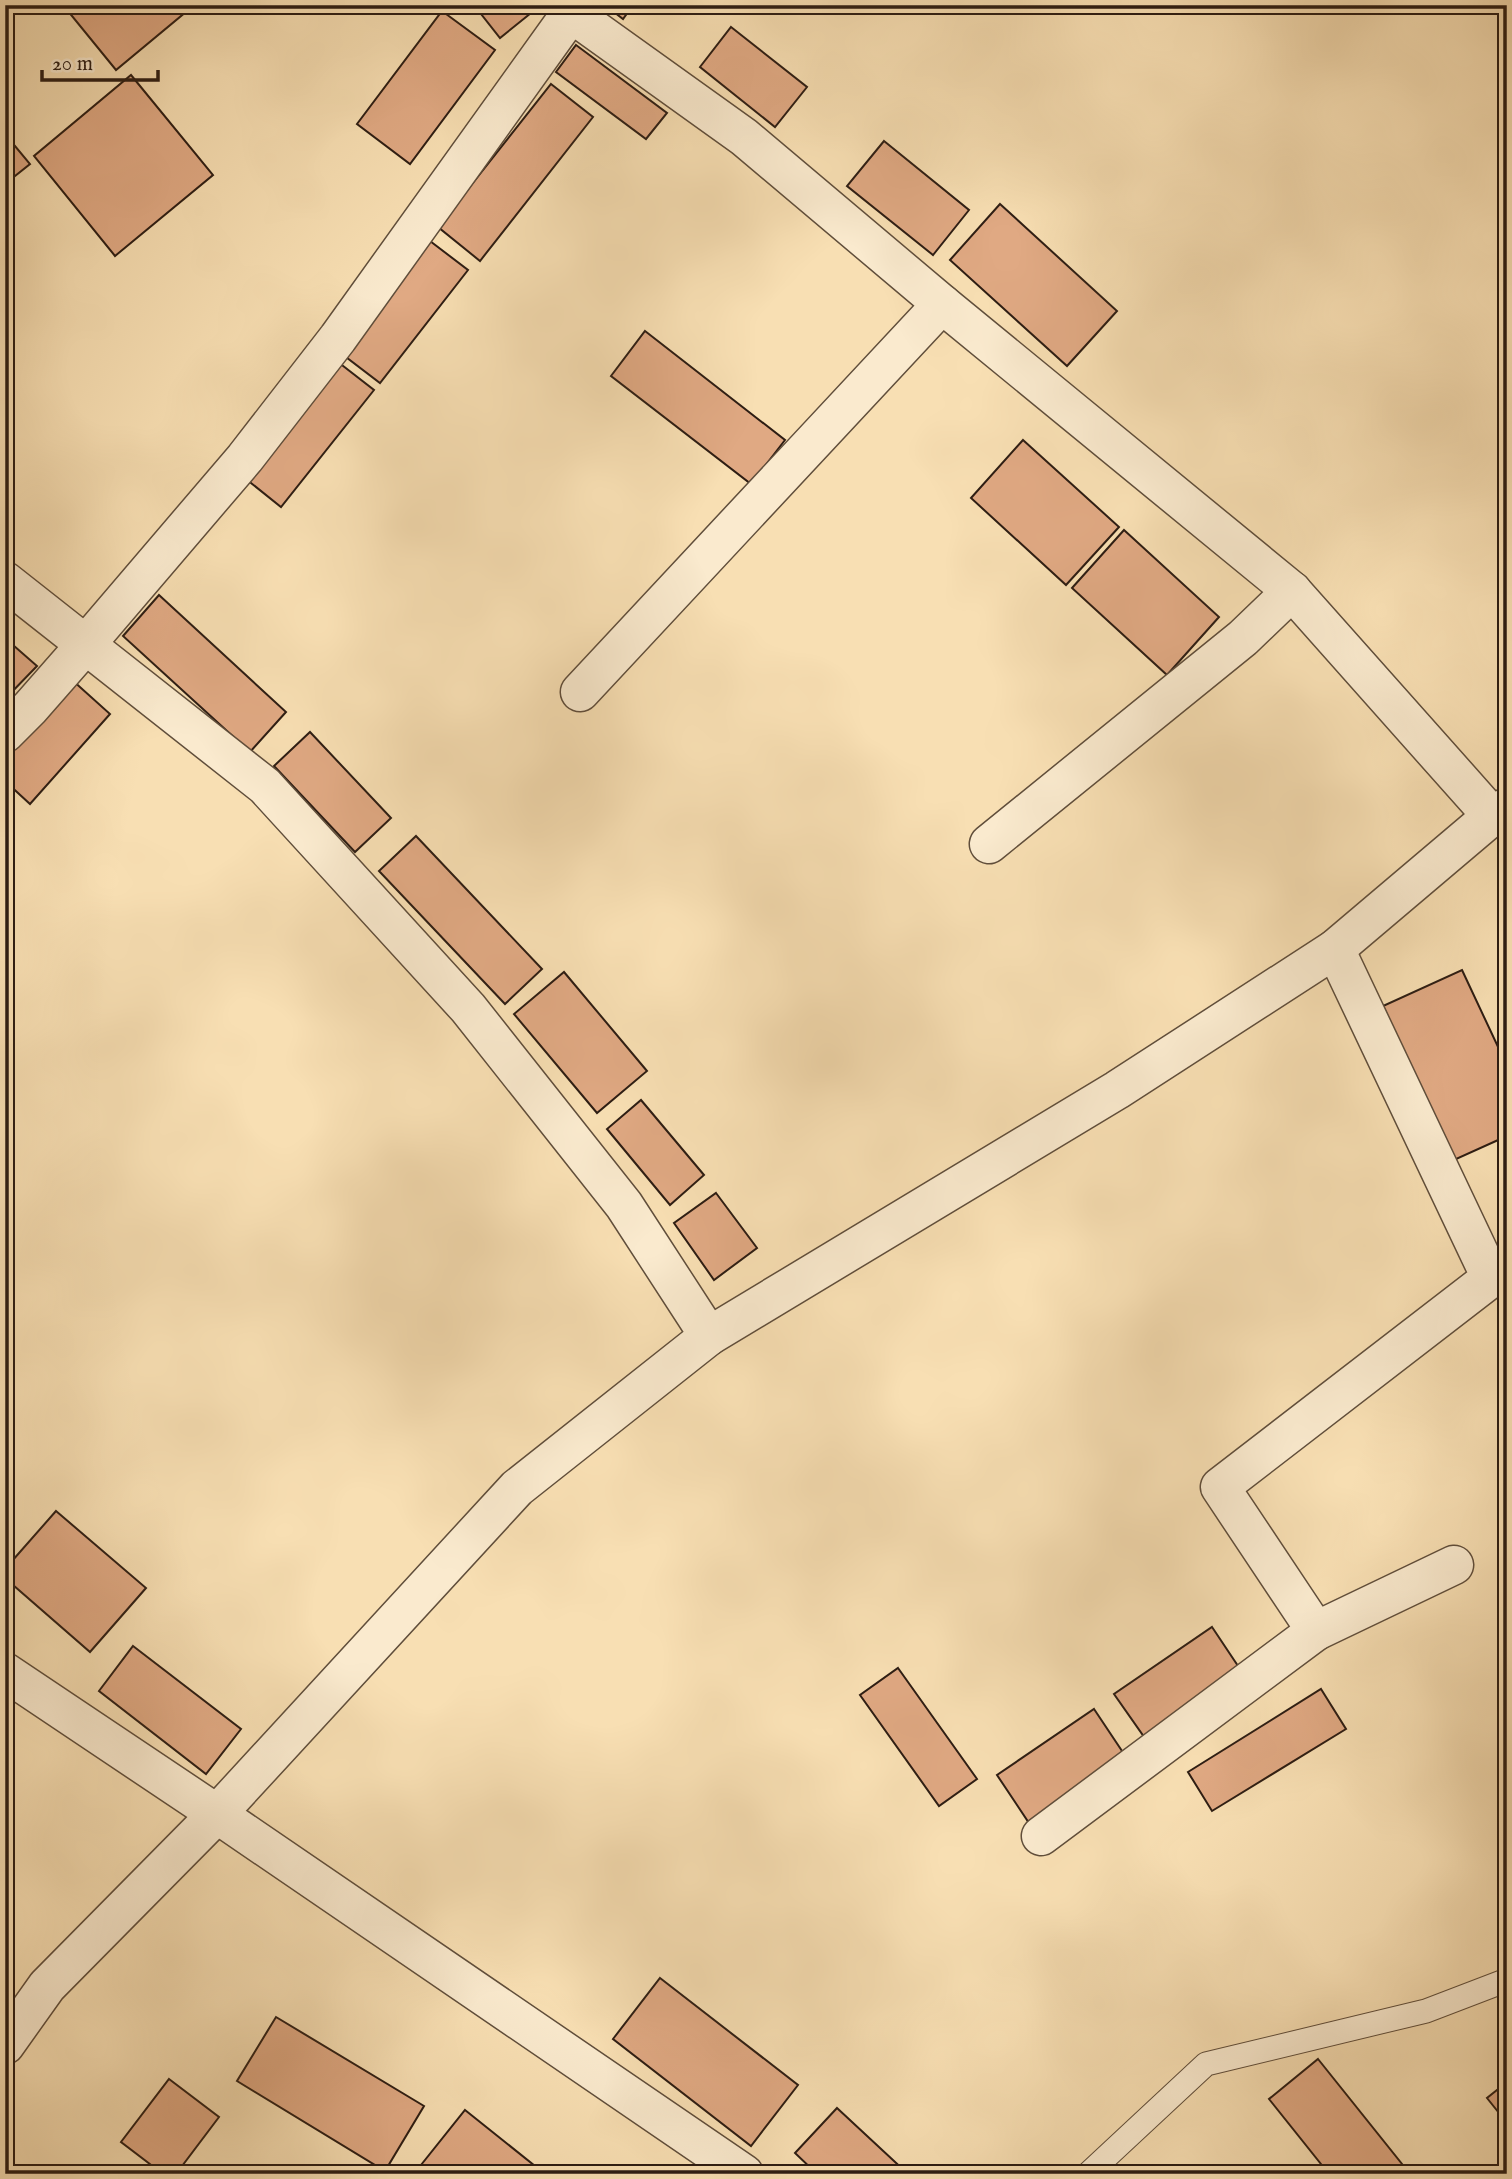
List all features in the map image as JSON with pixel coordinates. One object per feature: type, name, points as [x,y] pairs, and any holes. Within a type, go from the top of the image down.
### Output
[{"type":"street","points":[[5,733],[87,643],[245,458],[338,338],[568,9],[744,138],[1292,591],[1499,811],[1335,949],[1117,1090],[709,1336],[517,1488],[217,1814],[47,1986],[5,2045]]},
{"type":"street","points":[[580,692],[942,304]]},
{"type":"street","points":[[5,581],[265,786],[468,1008],[624,1205],[709,1336]]},
{"type":"street","points":[[989,844],[1243,638],[1292,591]]},
{"type":"street","points":[[1316,1631],[1220,1487],[1491,1278],[1335,949]]},
{"type":"street","points":[[1041,1836],[1316,1631],[1454,1565]]},
{"type":"street","points":[[5,1672],[744,2174]]},
{"type":"lane","points":[[1088,2174],[1206,2064],[1426,2011],[1507,1980]]},
{"type":"building","points":[[63,5],[182,5],[187,11],[116,70]]},
{"type":"building","points":[[474,5],[534,5],[536,9],[500,38]]},
{"type":"building","points":[[605,5],[633,5],[623,19]]},
{"type":"building","points":[[442,11],[495,50],[410,164],[357,124]]},
{"type":"building","points":[[731,27],[807,87],[775,127],[700,67]]},
{"type":"building","points":[[576,45],[667,113],[646,139],[556,72]]},
{"type":"building","points":[[131,75],[213,175],[115,256],[34,156]]},
{"type":"building","points":[[551,84],[593,117],[480,261],[438,227]]},
{"type":"building","points":[[5,134],[30,164],[5,184]]},
{"type":"building","points":[[884,141],[969,210],[933,255],[847,186]]},
{"type":"building","points":[[1000,204],[1117,311],[1067,366],[950,260]]},
{"type":"building","points":[[430,241],[468,270],[380,383],[342,354]]},
{"type":"building","points":[[645,331],[785,440],[751,484],[611,376]]},
{"type":"building","points":[[338,362],[374,390],[281,507],[246,479]]},
{"type":"building","points":[[1023,440],[1119,527],[1066,585],[971,498]]},
{"type":"building","points":[[1124,530],[1219,617],[1167,675],[1072,588]]},
{"type":"building","points":[[159,595],[286,712],[250,752],[123,636]]},
{"type":"building","points":[[5,638],[37,666],[5,699]]},
{"type":"building","points":[[71,679],[110,714],[30,804],[5,781],[5,754]]},
{"type":"building","points":[[310,732],[391,818],[355,852],[274,766]]},
{"type":"building","points":[[416,836],[542,969],[505,1004],[379,871]]},
{"type":"building","points":[[1462,970],[1507,1066],[1507,1136],[1454,1160],[1383,1006]]},
{"type":"building","points":[[564,972],[647,1071],[597,1113],[514,1014]]},
{"type":"building","points":[[641,1100],[704,1175],[670,1205],[607,1129]]},
{"type":"building","points":[[716,1193],[757,1248],[714,1280],[674,1223]]},
{"type":"building","points":[[56,1511],[146,1588],[90,1652],[5,1578],[5,1569]]},
{"type":"building","points":[[1212,1627],[1244,1675],[1147,1741],[1114,1694]]},
{"type":"building","points":[[133,1646],[241,1729],[206,1774],[99,1691]]},
{"type":"building","points":[[898,1668],[977,1779],[939,1806],[860,1695]]},
{"type":"building","points":[[1321,1689],[1346,1729],[1212,1811],[1188,1772]]},
{"type":"building","points":[[1094,1709],[1126,1757],[1029,1823],[997,1775]]},
{"type":"building","points":[[660,1978],[798,2085],[751,2146],[613,2039]]},
{"type":"building","points":[[276,2017],[424,2106],[385,2171],[237,2081]]},
{"type":"building","points":[[1318,2059],[1410,2174],[1329,2174],[1269,2099]]},
{"type":"building","points":[[169,2079],[219,2117],[176,2174],[163,2174],[121,2142]]},
{"type":"building","points":[[1507,2082],[1507,2123],[1487,2098]]},
{"type":"building","points":[[837,2108],[908,2174],[817,2174],[795,2153]]},
{"type":"building","points":[[465,2110],[545,2174],[422,2174],[417,2170]]}]
